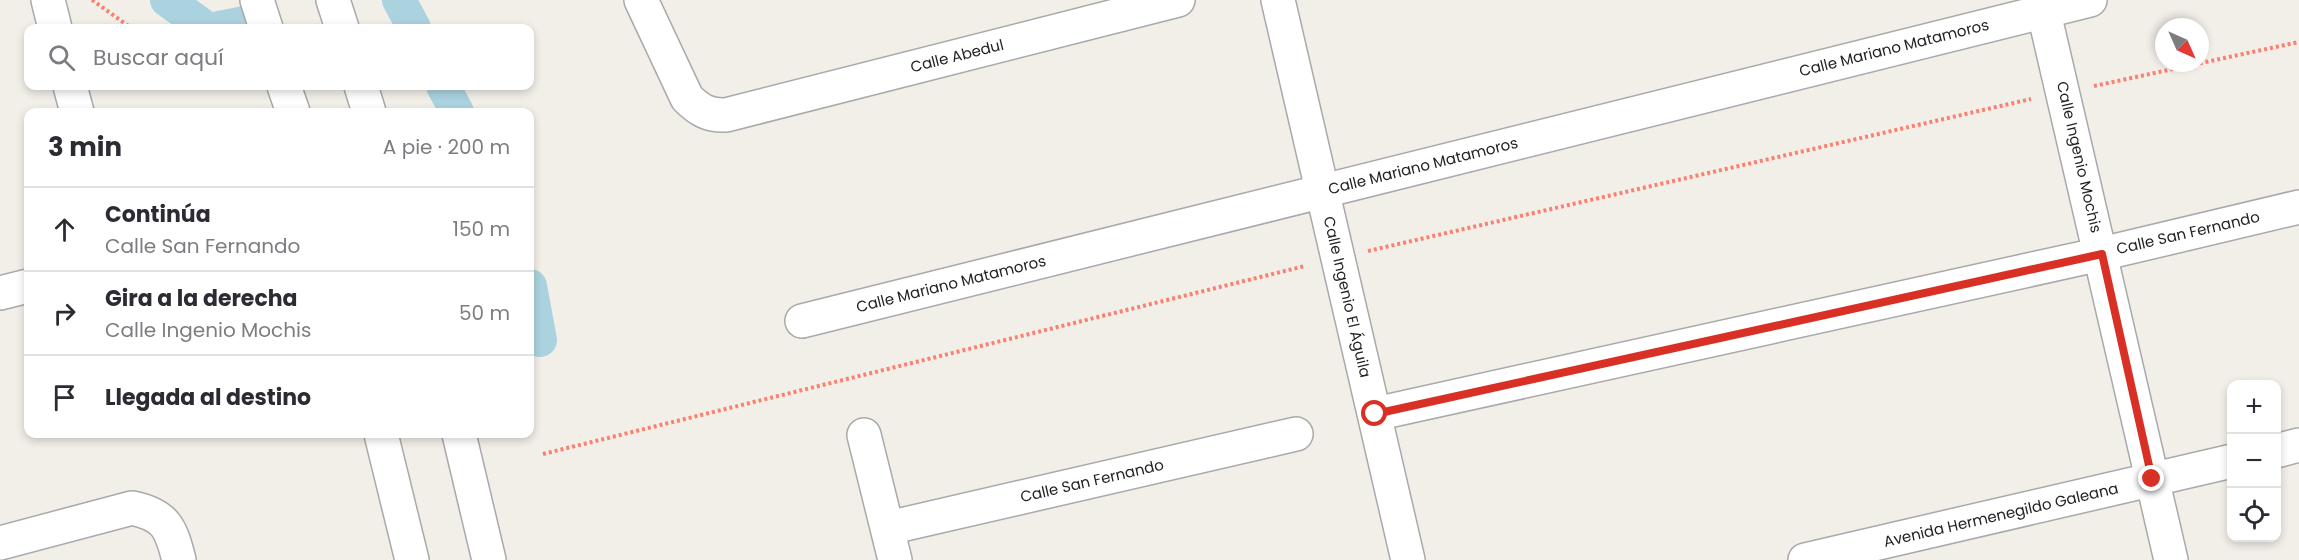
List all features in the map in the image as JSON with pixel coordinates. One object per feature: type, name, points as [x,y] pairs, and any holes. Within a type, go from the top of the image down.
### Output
[{"type":"street","points":[[48,0],[54,24]]},
{"type":"street","points":[[257,0],[265,24]]},
{"type":"street","points":[[333,0],[341,24]]},
{"type":"street","name":"Calle Abedul","points":[[640,0],[687,98],[700,110],[715,116],[735,113],[1178,0]]},
{"type":"street","name":"Calle Ingenio El Águila","points":[[1278,0],[1408,560]]},
{"type":"street","name":"Calle Mariano Matamoros","points":[[802,321],[1322,191],[2042,5],[2090,0]]},
{"type":"street","name":"Calle Ingenio Mochis","points":[[2042,5],[2102,254],[2171,560]]},
{"type":"street","points":[[71,90],[76,108]]},
{"type":"street","points":[[285,90],[292,108]]},
{"type":"street","points":[[362,90],[368,108]]},
{"type":"street","name":"Calle San Fernando","points":[[1375,414],[2102,254],[2299,207]]},
{"type":"street","points":[[0,292],[24,287]]},
{"type":"street","name":"Calle San Fernando","points":[[888,528],[1296,434]]},
{"type":"street","points":[[864,435],[895,560]]},
{"type":"street","points":[[382,438],[412,560]]},
{"type":"street","points":[[460,438],[489,560]]},
{"type":"street","points":[[2281,450],[2299,446]]},
{"type":"street","name":"Avenida Hermenegildo Galeana","points":[[1805,560],[1907,548],[2152,479],[2227,462]]},
{"type":"street","points":[[0,543],[132,508],[151,512],[166,524],[174,540],[179,560]]},
{"type":"path","points":[[92,0],[125,24]]},
{"type":"path","points":[[543,454],[1338,258],[2063,92],[2299,42]]},
{"type":"waterway","points":[[167,0],[200,24]]},
{"type":"waterway","points":[[399,0],[412,24]]},
{"type":"waterway","points":[[240,24],[250,22]]},
{"type":"waterway","points":[[445,90],[455,108]]},
{"type":"waterway","points":[[534,308],[540,340]]},
{"type":"route","points":[[1375,414],[2102,254],[2152,479]]}]
